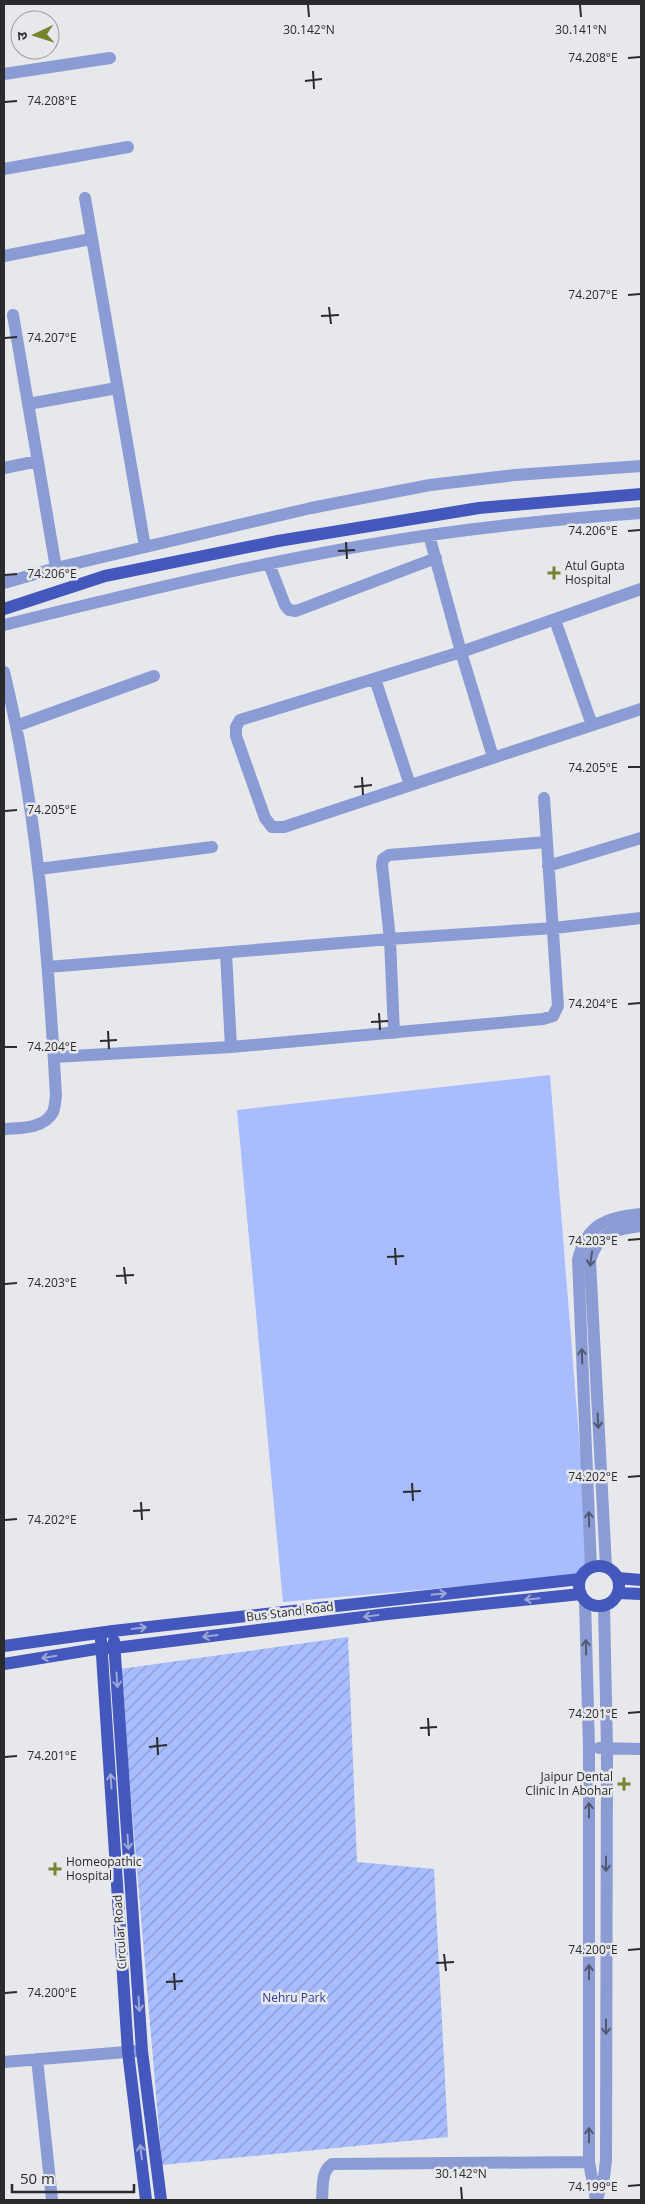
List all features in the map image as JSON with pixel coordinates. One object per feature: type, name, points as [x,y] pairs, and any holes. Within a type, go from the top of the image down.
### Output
[{"type":"main road","points":[[4,609],[105,576],[278,541],[479,508],[641,494]]},
{"type":"main road","points":[[591,1567],[606,1567],[618,1578],[620,1585],[618,1593],[615,1599],[604,1606],[591,1604],[583,1597],[580,1579],[585,1571],[591,1567]]},
{"type":"main road","points":[[618,1578],[641,1580]]},
{"type":"main road","name":"Bus Stand Road","points":[[4,1646],[113,1631],[580,1579]]},
{"type":"main road","points":[[618,1593],[641,1594]]},
{"type":"main road","name":"Bus Stand Road","points":[[4,1664],[108,1648],[387,1614],[583,1597]]},
{"type":"main road","name":"Circular Road","points":[[113,1631],[108,1648],[128,2052],[146,2200]]},
{"type":"main road","name":"Circular Road","points":[[100,1633],[108,1648],[142,2051],[161,2200]]},
{"type":"street","points":[[4,74],[110,58]]},
{"type":"street","points":[[4,169],[128,147]]},
{"type":"street","points":[[85,198],[145,547]]},
{"type":"street","points":[[4,256],[91,239]]},
{"type":"street","points":[[13,315],[56,568]]},
{"type":"street","points":[[28,404],[117,388]]},
{"type":"street","points":[[4,468],[38,461]]},
{"type":"street","points":[[4,583],[56,568],[311,508],[430,485],[515,475],[641,466]]},
{"type":"street","points":[[4,625],[156,587],[429,535],[641,513]]},
{"type":"street","points":[[429,535],[461,652],[493,757]]},
{"type":"street","points":[[269,564],[285,605],[289,610],[296,611],[436,558]]},
{"type":"street","points":[[641,589],[461,652],[240,720],[236,727],[236,736],[265,818],[272,827],[284,827],[641,709]]},
{"type":"street","points":[[555,620],[592,726]]},
{"type":"street","points":[[4,672],[29,793],[39,869],[48,967],[56,1096],[52,1113],[42,1122],[28,1128],[4,1129]]},
{"type":"street","points":[[16,726],[154,676]]},
{"type":"street","points":[[375,679],[410,785]]},
{"type":"street","points":[[54,1057],[231,1047],[543,1019],[553,1016],[558,1006],[544,798]]},
{"type":"street","points":[[548,866],[641,838]]},
{"type":"street","points":[[394,1033],[390,939],[382,865],[383,859],[389,855],[546,842]]},
{"type":"street","points":[[39,869],[212,847]]},
{"type":"street","points":[[48,967],[390,939],[554,928],[641,918]]},
{"type":"street","points":[[226,953],[231,1047]]},
{"type":"street","points":[[591,1567],[578,1260],[581,1245],[594,1229],[641,1214]]},
{"type":"street","points":[[618,1222],[641,1226]]},
{"type":"street","points":[[606,1567],[590,1260],[593,1249],[618,1222]]},
{"type":"street","points":[[583,1597],[589,1748],[589,2162],[596,2200]]},
{"type":"street","points":[[596,2200],[604,2177],[606,2160],[607,1748],[604,1606]]},
{"type":"street","points":[[589,1748],[641,1749]]},
{"type":"street","points":[[4,2062],[142,2051]]},
{"type":"street","points":[[37,2059],[52,2200]]},
{"type":"street","points":[[322,2200],[324,2172],[332,2164],[589,2162]]},
{"type":"green space","points":[[550,1075],[590,1575],[283,1602],[237,1110]]},
{"type":"green space","name":"Nehru Park","points":[[348,1637],[357,1862],[434,1869],[448,2137],[162,2165],[120,1669]]},
{"type":"place","name":"Atul Gupta Hospital","points":[[554,573]]},
{"type":"place","name":"Jaipur Dental Clinic In Abohar","points":[[624,1784]]},
{"type":"place","name":"Homeopathic Hospital","points":[[55,1869]]}]
